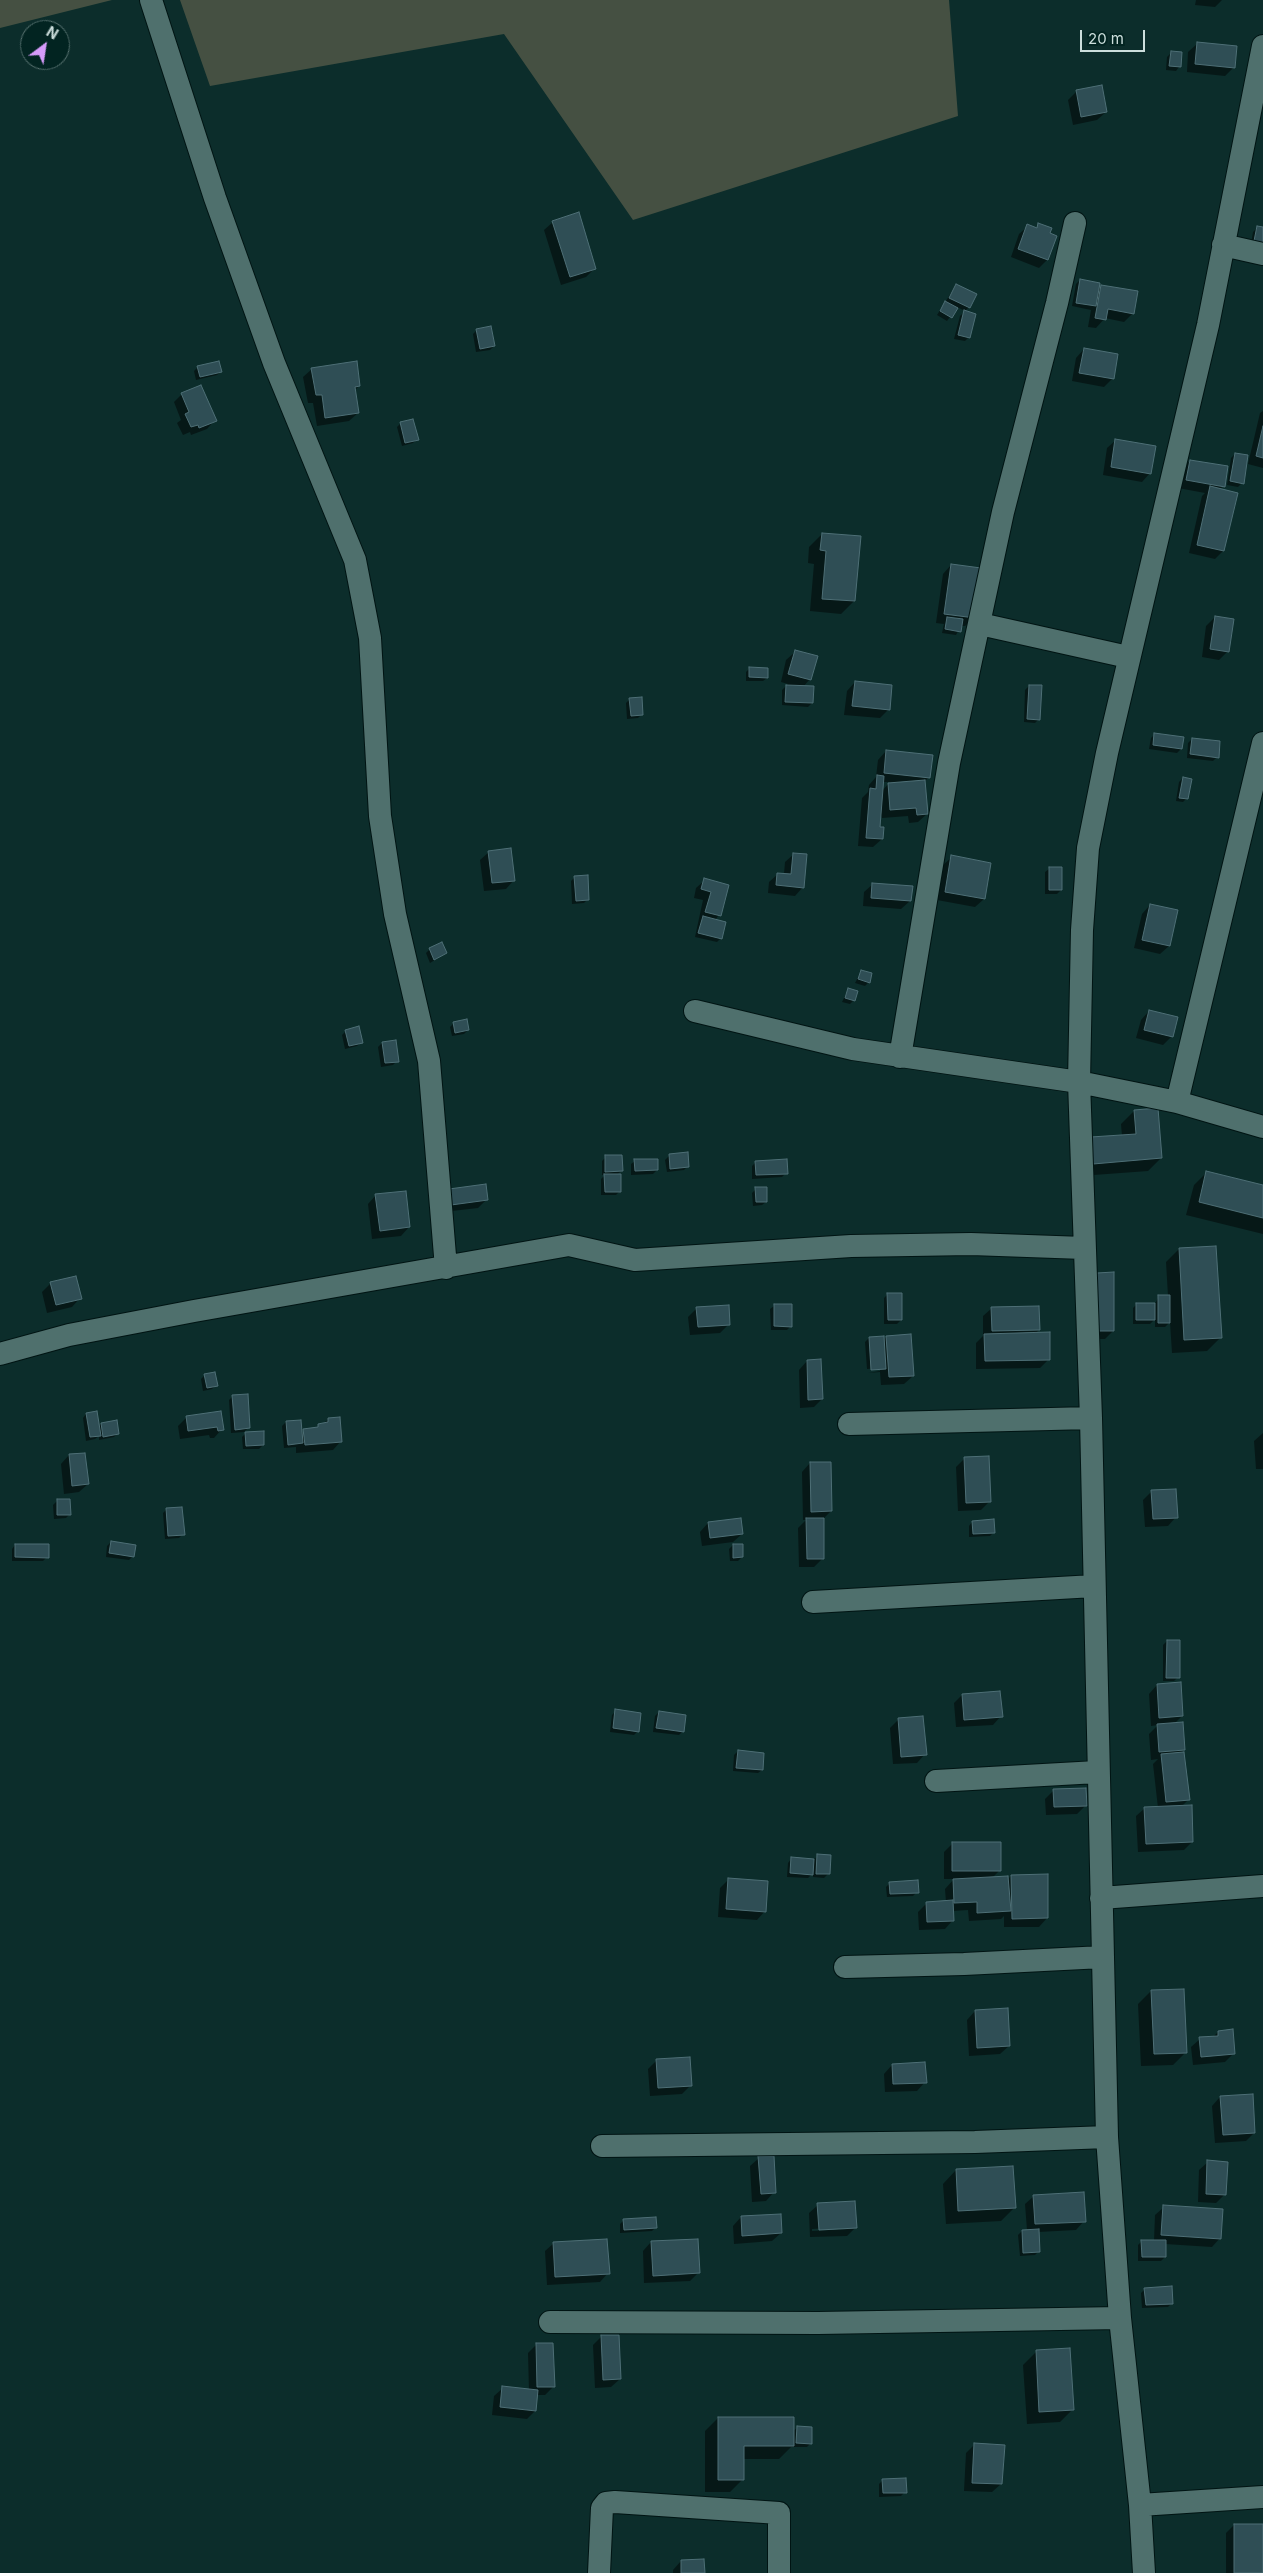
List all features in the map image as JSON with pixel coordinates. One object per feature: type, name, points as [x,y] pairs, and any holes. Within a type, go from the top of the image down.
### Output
[{"type":"street","points":[[151,0],[215,198],[274,363],[355,560],[370,638],[382,826],[395,914],[429,1061],[446,1268]]},
{"type":"street","points":[[1144,2573],[1140,2505],[1120,2318],[1107,2136],[1090,1418],[1079,1082],[1079,1007],[1088,848],[1128,657],[1154,558],[1174,461],[1208,325],[1263,46]]},
{"type":"street","points":[[900,1057],[949,764],[1003,512],[1057,303],[1075,223]]},
{"type":"street","points":[[1223,244],[1263,254]]},
{"type":"street","points":[[980,624],[1128,657]]},
{"type":"street","points":[[1176,1102],[1263,743]]},
{"type":"street","points":[[695,1011],[816,1041],[900,1057],[1079,1082],[1176,1102],[1263,1127]]},
{"type":"street","points":[[0,1354],[69,1335],[194,1311],[569,1246],[635,1260],[851,1246],[971,1244],[1084,1248]]},
{"type":"street","points":[[849,1424],[1090,1418]]},
{"type":"street","points":[[813,1602],[1094,1586]]},
{"type":"street","points":[[936,1781],[1097,1772]]},
{"type":"street","points":[[1101,1898],[1263,1886]]},
{"type":"street","points":[[845,1967],[964,1964],[1103,1957]]},
{"type":"street","points":[[602,2146],[975,2142],[1107,2136]]},
{"type":"street","points":[[550,2322],[818,2323],[1120,2318]]},
{"type":"street","points":[[1140,2505],[1263,2497]]},
{"type":"street","points":[[599,2573],[602,2508],[606,2503],[614,2502],[780,2513],[780,2573]]},
{"type":"green space","points":[[0,0],[112,0],[32,20],[20,20],[20,23],[0,28]]},
{"type":"green space","points":[[180,0],[949,0],[958,116],[633,220],[504,34],[210,86]]},
{"type":"building","points":[[1197,42],[1237,46],[1235,68],[1195,64]]},
{"type":"building","points":[[1171,51],[1182,52],[1181,67],[1169,66]]},
{"type":"building","points":[[1102,85],[1107,112],[1081,117],[1076,90]]},
{"type":"building","points":[[579,212],[596,269],[570,277],[552,221]]},
{"type":"building","points":[[1038,223],[1052,228],[1050,233],[1057,236],[1048,260],[1018,249],[1027,224],[1037,228]]},
{"type":"building","points":[[1257,226],[1263,227],[1263,248],[1253,246]]},
{"type":"building","points":[[1080,279],[1100,283],[1096,306],[1076,303]]},
{"type":"building","points":[[956,284],[977,294],[970,308],[949,298]]},
{"type":"building","points":[[1101,285],[1138,291],[1134,314],[1108,309],[1106,320],[1095,318]]},
{"type":"building","points":[[945,301],[958,308],[952,318],[940,311]]},
{"type":"building","points":[[964,310],[976,314],[970,338],[958,335]]},
{"type":"building","points":[[491,326],[495,346],[480,349],[476,329]]},
{"type":"building","points":[[1084,348],[1118,354],[1114,379],[1079,373]]},
{"type":"building","points":[[219,361],[222,372],[200,377],[197,366]]},
{"type":"building","points":[[357,361],[360,386],[355,387],[359,413],[325,418],[322,395],[316,395],[311,368]]},
{"type":"building","points":[[201,385],[217,421],[199,428],[198,425],[191,427],[185,414],[189,412],[181,393]]},
{"type":"building","points":[[413,419],[419,440],[405,443],[400,422]]},
{"type":"building","points":[[1263,426],[1263,458],[1256,456]]},
{"type":"building","points":[[1115,439],[1156,446],[1151,474],[1111,467]]},
{"type":"building","points":[[1235,453],[1248,455],[1244,484],[1230,481]]},
{"type":"building","points":[[1190,460],[1228,466],[1225,487],[1186,480]]},
{"type":"building","points":[[1210,486],[1238,493],[1224,551],[1197,545]]},
{"type":"building","points":[[822,533],[861,536],[855,601],[822,599],[826,551],[820,550]]},
{"type":"building","points":[[951,564],[981,568],[975,618],[944,614]]},
{"type":"building","points":[[1215,616],[1234,619],[1229,652],[1210,649]]},
{"type":"building","points":[[947,617],[963,619],[961,632],[945,629]]},
{"type":"building","points":[[795,650],[818,656],[811,680],[788,674]]},
{"type":"building","points":[[749,667],[768,668],[768,678],[749,677]]},
{"type":"building","points":[[855,681],[892,685],[890,710],[852,706]]},
{"type":"building","points":[[786,685],[814,686],[813,703],[785,702]]},
{"type":"building","points":[[1029,685],[1042,685],[1040,720],[1027,719]]},
{"type":"building","points":[[642,697],[643,715],[631,716],[629,698]]},
{"type":"building","points":[[1154,733],[1184,737],[1182,749],[1153,745]]},
{"type":"building","points":[[1192,738],[1220,741],[1219,758],[1190,754]]},
{"type":"building","points":[[886,750],[933,755],[930,778],[884,773]]},
{"type":"building","points":[[877,775],[884,776],[880,827],[884,827],[883,839],[866,838],[870,788],[876,789]]},
{"type":"building","points":[[1183,777],[1192,779],[1188,799],[1179,798]]},
{"type":"building","points":[[925,780],[928,814],[917,815],[916,808],[890,810],[888,783]]},
{"type":"building","points":[[511,848],[515,881],[492,883],[488,851]]},
{"type":"building","points":[[793,853],[807,854],[804,888],[776,885],[777,873],[791,874]]},
{"type":"building","points":[[951,855],[991,863],[985,899],[945,892]]},
{"type":"building","points":[[1049,867],[1062,867],[1062,890],[1049,890]]},
{"type":"building","points":[[588,875],[589,900],[576,901],[574,876]]},
{"type":"building","points":[[704,878],[729,885],[721,916],[705,912],[711,892],[701,889]]},
{"type":"building","points":[[872,883],[913,886],[911,901],[871,898]]},
{"type":"building","points":[[1150,904],[1178,910],[1170,946],[1142,940]]},
{"type":"building","points":[[703,916],[726,922],[722,939],[698,933]]},
{"type":"building","points":[[442,942],[447,953],[434,960],[429,948]]},
{"type":"building","points":[[861,970],[872,973],[870,983],[858,979]]},
{"type":"building","points":[[848,988],[858,991],[855,1001],[845,998]]},
{"type":"building","points":[[1149,1010],[1178,1017],[1173,1037],[1144,1030]]},
{"type":"building","points":[[467,1019],[469,1030],[455,1033],[453,1022]]},
{"type":"building","points":[[359,1026],[363,1043],[349,1046],[345,1030]]},
{"type":"building","points":[[396,1040],[399,1062],[385,1063],[382,1042]]},
{"type":"building","points":[[1158,1108],[1162,1158],[1093,1164],[1091,1137],[1136,1134],[1134,1110]]},
{"type":"building","points":[[688,1152],[689,1167],[670,1169],[669,1154]]},
{"type":"building","points":[[605,1155],[622,1155],[623,1171],[605,1172]]},
{"type":"building","points":[[634,1159],[658,1159],[658,1170],[635,1171]]},
{"type":"building","points":[[787,1159],[788,1174],[756,1175],[755,1161]]},
{"type":"building","points":[[1206,1171],[1263,1185],[1263,1218],[1199,1202]]},
{"type":"building","points":[[604,1174],[621,1174],[621,1192],[605,1192]]},
{"type":"building","points":[[486,1184],[488,1200],[451,1205],[449,1189]]},
{"type":"building","points":[[755,1187],[767,1187],[767,1202],[756,1202]]},
{"type":"building","points":[[406,1191],[410,1227],[380,1231],[375,1194]]},
{"type":"building","points":[[1216,1246],[1222,1338],[1184,1340],[1179,1248]]},
{"type":"building","points":[[1114,1272],[1114,1331],[1097,1331],[1097,1273]]},
{"type":"building","points":[[76,1276],[82,1299],[56,1305],[50,1282]]},
{"type":"building","points":[[887,1293],[902,1293],[902,1320],[888,1320]]},
{"type":"building","points":[[1158,1295],[1170,1295],[1170,1323],[1158,1323]]},
{"type":"building","points":[[1136,1303],[1155,1303],[1155,1320],[1136,1320]]},
{"type":"building","points":[[774,1304],[792,1304],[792,1327],[774,1326]]},
{"type":"building","points":[[729,1305],[730,1325],[698,1327],[696,1307]]},
{"type":"building","points":[[1039,1306],[1040,1330],[992,1331],[991,1307]]},
{"type":"building","points":[[1050,1332],[1050,1360],[985,1361],[984,1334]]},
{"type":"building","points":[[911,1334],[914,1376],[889,1377],[886,1336]]},
{"type":"building","points":[[884,1336],[886,1369],[871,1370],[869,1337]]},
{"type":"building","points":[[821,1359],[823,1399],[808,1400],[807,1360]]},
{"type":"building","points":[[215,1372],[218,1386],[207,1388],[204,1374]]},
{"type":"building","points":[[248,1394],[250,1428],[235,1430],[232,1395]]},
{"type":"building","points":[[97,1411],[101,1436],[90,1437],[86,1413]]},
{"type":"building","points":[[221,1411],[224,1430],[218,1431],[217,1427],[188,1431],[186,1416]]},
{"type":"building","points":[[340,1417],[342,1442],[305,1445],[303,1429],[318,1427],[318,1424],[328,1422],[328,1418]]},
{"type":"building","points":[[117,1420],[119,1434],[103,1437],[101,1423]]},
{"type":"building","points":[[301,1420],[303,1443],[288,1445],[286,1421]]},
{"type":"building","points":[[264,1431],[264,1445],[246,1446],[245,1432]]},
{"type":"building","points":[[85,1453],[89,1484],[72,1486],[69,1454]]},
{"type":"building","points":[[989,1456],[991,1502],[966,1503],[964,1457]]},
{"type":"building","points":[[810,1462],[831,1462],[832,1511],[811,1512]]},
{"type":"building","points":[[1176,1489],[1178,1518],[1153,1519],[1151,1490]]},
{"type":"building","points":[[57,1499],[70,1499],[71,1515],[57,1515]]},
{"type":"building","points":[[182,1507],[185,1535],[168,1536],[166,1508]]},
{"type":"building","points":[[741,1518],[743,1534],[710,1538],[708,1522]]},
{"type":"building","points":[[806,1518],[824,1518],[824,1559],[807,1559]]},
{"type":"building","points":[[994,1519],[995,1533],[973,1534],[972,1521]]},
{"type":"building","points":[[111,1541],[136,1545],[134,1557],[109,1553]]},
{"type":"building","points":[[15,1544],[49,1544],[49,1558],[15,1557]]},
{"type":"building","points":[[733,1544],[743,1544],[743,1557],[733,1558]]},
{"type":"building","points":[[1167,1640],[1180,1640],[1180,1678],[1166,1678]]},
{"type":"building","points":[[1181,1682],[1183,1716],[1159,1718],[1157,1684]]},
{"type":"building","points":[[1000,1691],[1003,1717],[964,1720],[962,1694]]},
{"type":"building","points":[[615,1709],[641,1713],[639,1732],[613,1728]]},
{"type":"building","points":[[659,1711],[686,1715],[684,1732],[656,1728]]},
{"type":"building","points":[[923,1716],[927,1755],[901,1757],[898,1718]]},
{"type":"building","points":[[1183,1722],[1185,1750],[1159,1752],[1157,1724]]},
{"type":"building","points":[[738,1750],[764,1753],[763,1770],[736,1768]]},
{"type":"building","points":[[1184,1752],[1190,1800],[1166,1802],[1161,1754]]},
{"type":"building","points":[[1086,1788],[1087,1806],[1054,1807],[1053,1789]]},
{"type":"building","points":[[1192,1805],[1193,1842],[1146,1844],[1144,1807]]},
{"type":"building","points":[[952,1842],[1001,1842],[1001,1871],[952,1871]]},
{"type":"building","points":[[817,1854],[831,1855],[830,1874],[816,1874]]},
{"type":"building","points":[[791,1857],[814,1859],[813,1875],[790,1873]]},
{"type":"building","points":[[1048,1874],[1048,1918],[1012,1919],[1011,1875]]},
{"type":"building","points":[[1008,1876],[1011,1911],[977,1913],[977,1902],[954,1903],[953,1879]]},
{"type":"building","points":[[728,1878],[768,1881],[766,1912],[726,1909]]},
{"type":"building","points":[[918,1880],[919,1893],[890,1894],[889,1882]]},
{"type":"building","points":[[953,1900],[954,1921],[927,1922],[926,1902]]},
{"type":"building","points":[[1184,1989],[1187,2053],[1154,2054],[1151,1990]]},
{"type":"building","points":[[1008,2008],[1010,2046],[977,2048],[975,2010]]},
{"type":"building","points":[[1233,2029],[1235,2054],[1201,2057],[1199,2037],[1218,2036],[1218,2031]]},
{"type":"building","points":[[690,2057],[692,2086],[658,2088],[656,2059]]},
{"type":"building","points":[[925,2062],[927,2083],[893,2084],[892,2064]]},
{"type":"building","points":[[1253,2094],[1255,2133],[1223,2135],[1220,2096]]},
{"type":"building","points":[[758,2156],[774,2156],[776,2193],[761,2194]]},
{"type":"building","points":[[1207,2160],[1228,2162],[1226,2195],[1206,2194]]},
{"type":"building","points":[[1013,2166],[1016,2208],[958,2211],[956,2169]]},
{"type":"building","points":[[1084,2192],[1086,2222],[1035,2224],[1033,2195]]},
{"type":"building","points":[[855,2201],[857,2228],[819,2230],[817,2203]]},
{"type":"building","points":[[1163,2205],[1223,2209],[1221,2239],[1161,2235]]},
{"type":"building","points":[[781,2214],[782,2233],[742,2236],[741,2216]]},
{"type":"building","points":[[656,2217],[657,2228],[624,2230],[623,2219]]},
{"type":"building","points":[[1039,2229],[1040,2252],[1023,2253],[1022,2230]]},
{"type":"building","points":[[607,2239],[610,2274],[555,2277],[553,2242]]},
{"type":"building","points":[[698,2239],[700,2273],[653,2276],[651,2241]]},
{"type":"building","points":[[1141,2240],[1166,2240],[1166,2257],[1142,2257]]},
{"type":"building","points":[[1172,2286],[1173,2304],[1146,2305],[1144,2288]]},
{"type":"building","points":[[601,2335],[619,2335],[621,2379],[603,2380]]},
{"type":"building","points":[[536,2343],[553,2343],[555,2387],[537,2387]]},
{"type":"building","points":[[1070,2348],[1074,2410],[1039,2412],[1036,2350]]},
{"type":"building","points":[[502,2386],[538,2390],[536,2411],[500,2407]]},
{"type":"building","points":[[718,2417],[794,2417],[794,2446],[744,2446],[744,2480],[718,2480]]},
{"type":"building","points":[[797,2426],[812,2427],[812,2444],[796,2443]]},
{"type":"building","points":[[974,2443],[1005,2445],[1002,2484],[972,2483]]},
{"type":"building","points":[[906,2478],[907,2493],[883,2493],[882,2479]]},
{"type":"building","points":[[1234,2524],[1263,2524],[1263,2573],[1234,2573]]},
{"type":"building","points":[[704,2559],[705,2573],[681,2573],[681,2560]]}]
